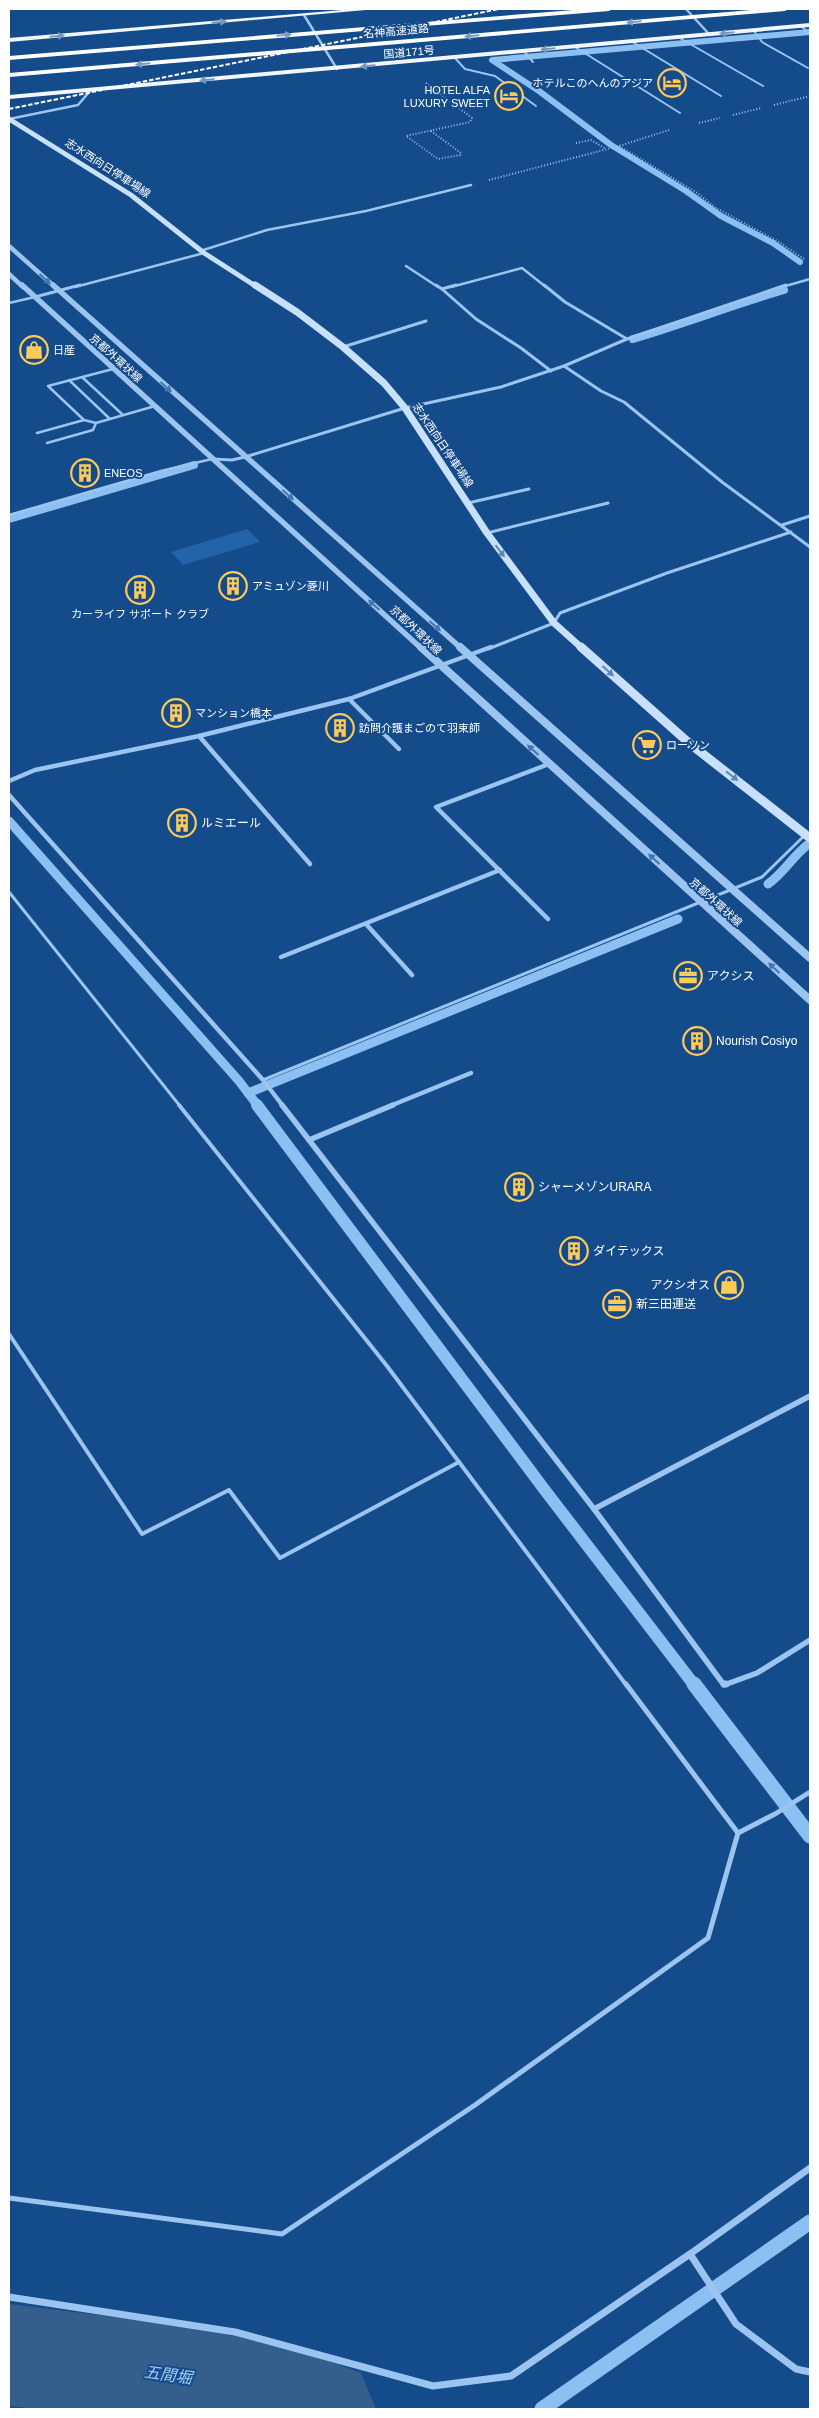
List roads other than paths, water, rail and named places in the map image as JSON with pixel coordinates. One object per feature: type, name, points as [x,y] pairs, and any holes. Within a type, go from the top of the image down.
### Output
[{"type":"highway","points":[[9,40],[374,9]]},
{"type":"highway","name":"名神高速道路","points":[[9,58],[609,9]]},
{"type":"highway","name":"名神高速道路","points":[[9,76],[785,9]]},
{"type":"highway","name":"国道171号","points":[[9,97],[454,57],[527,55],[709,34],[808,30]]},
{"type":"main road","name":"志水西向日停車場線","points":[[9,119],[132,195],[202,252],[296,312],[342,347],[384,383],[405,408],[487,533],[554,623],[689,743],[809,836]]},
{"type":"street","points":[[686,9],[709,34]]},
{"type":"street","points":[[304,15],[337,69]]},
{"type":"street","points":[[9,119],[78,105],[90,91]]},
{"type":"street","points":[[35,297],[202,252],[267,230],[366,211],[471,185]]},
{"type":"street","name":"京都外環状線","points":[[9,246],[810,958]]},
{"type":"street","points":[[406,266],[442,289],[476,319],[521,348],[551,371]]},
{"type":"street","points":[[442,289],[522,268],[565,302],[627,339]]},
{"type":"street","name":"京都外環状線","points":[[9,274],[810,1000]]},
{"type":"street","points":[[212,459],[232,460],[405,408],[501,387],[551,371],[627,339],[805,279],[810,279]]},
{"type":"street","points":[[342,347],[426,321]]},
{"type":"street","points":[[564,366],[601,391],[624,402],[722,482],[810,547]]},
{"type":"street","points":[[468,503],[530,489]]},
{"type":"street","points":[[487,533],[608,503]]},
{"type":"street","points":[[782,526],[810,516]]},
{"type":"street","points":[[9,781],[35,770],[198,736],[349,699],[554,623],[560,613],[667,573],[791,532]]},
{"type":"street","points":[[349,699],[399,750]]},
{"type":"street","points":[[198,736],[310,864]]},
{"type":"street","points":[[548,919],[436,806],[549,764]]},
{"type":"street","points":[[9,795],[264,1081],[594,1509],[724,1685],[757,1673],[810,1640]]},
{"type":"street","points":[[281,957],[500,870]]},
{"type":"street","points":[[366,924],[412,975]]},
{"type":"street","points":[[309,1140],[471,1072]]},
{"type":"street","points":[[594,1509],[810,1396]]},
{"type":"street","points":[[9,2297],[236,2332],[434,2386],[511,2376],[690,2254],[810,2168]]},
{"type":"street","points":[[690,2254],[736,2324],[796,2369],[810,2372]]},
{"type":"lane","points":[[755,33],[762,42],[808,68]]},
{"type":"lane","points":[[678,37],[764,86]]},
{"type":"lane","points":[[631,42],[720,96]]},
{"type":"lane","points":[[578,49],[680,113]]},
{"type":"lane","points":[[527,55],[533,62]]},
{"type":"lane","points":[[454,57],[465,69],[495,76],[536,106]]},
{"type":"lane","points":[[9,302],[35,297]]},
{"type":"lane","points":[[113,368],[48,386],[84,420],[96,423],[154,406]]},
{"type":"lane","points":[[82,377],[123,415]]},
{"type":"lane","points":[[69,380],[110,419]]},
{"type":"lane","points":[[37,433],[84,420]]},
{"type":"lane","points":[[47,443],[93,430],[96,423]]},
{"type":"lane","points":[[9,515],[161,470],[212,459]]},
{"type":"lane","points":[[264,1081],[762,877],[776,868],[796,841],[809,836]]},
{"type":"lane","points":[[9,892],[387,1366],[738,1833]]},
{"type":"lane","points":[[9,1334],[142,1534],[229,1490],[280,1558],[459,1462]]},
{"type":"lane","points":[[9,2198],[282,2234],[476,2105],[708,1938],[738,1833],[775,1814],[808,1793]]},
{"type":"waterway","points":[[800,262],[773,243],[721,216],[686,191],[611,145],[539,91],[492,60],[810,32]]},
{"type":"waterway","points":[[633,339],[784,290]]},
{"type":"waterway","points":[[9,519],[194,465]]},
{"type":"waterway","points":[[9,821],[248,1093]]},
{"type":"waterway","points":[[768,884],[810,843]]},
{"type":"waterway","points":[[248,1093],[678,919]]},
{"type":"waterway","points":[[248,1093],[258,1106]]},
{"type":"waterway","points":[[257,1105],[544,1489],[695,1686]]},
{"type":"waterway","points":[[694,1684],[810,1836]]},
{"type":"waterway","points":[[542,2409],[810,2222]]},
{"type":"waterway","name":"五間堀","points":[[9,2355],[192,2378],[325,2409]]},
{"type":"railway","points":[[9,109],[499,9]]},
{"type":"place","name":"ホテルこのへんのアジア","points":[[672,83]]},
{"type":"place","name":"HOTEL ALFA LUXURY SWEET","points":[[509,96]]},
{"type":"place","name":"日産","points":[[34,350]]},
{"type":"place","name":"ENEOS","points":[[85,473]]},
{"type":"place","name":"アミュゾン菱川","points":[[233,586]]},
{"type":"place","name":"カーライフ サポート クラブ","points":[[140,590]]},
{"type":"place","name":"マンション橋本","points":[[176,713]]},
{"type":"place","name":"訪問介護まごのて羽束師","points":[[340,728]]},
{"type":"place","name":"ローソン","points":[[647,745]]},
{"type":"place","name":"ルミエール","points":[[182,823]]},
{"type":"place","name":"アクシス","points":[[688,976]]},
{"type":"place","name":"Nourish Cosiyo","points":[[697,1041]]},
{"type":"place","name":"シャーメゾンURARA","points":[[519,1187]]},
{"type":"place","name":"ダイテックス","points":[[574,1251]]},
{"type":"place","name":"アクシオス","points":[[729,1285]]},
{"type":"place","name":"新三田運送","points":[[617,1304]]}]
